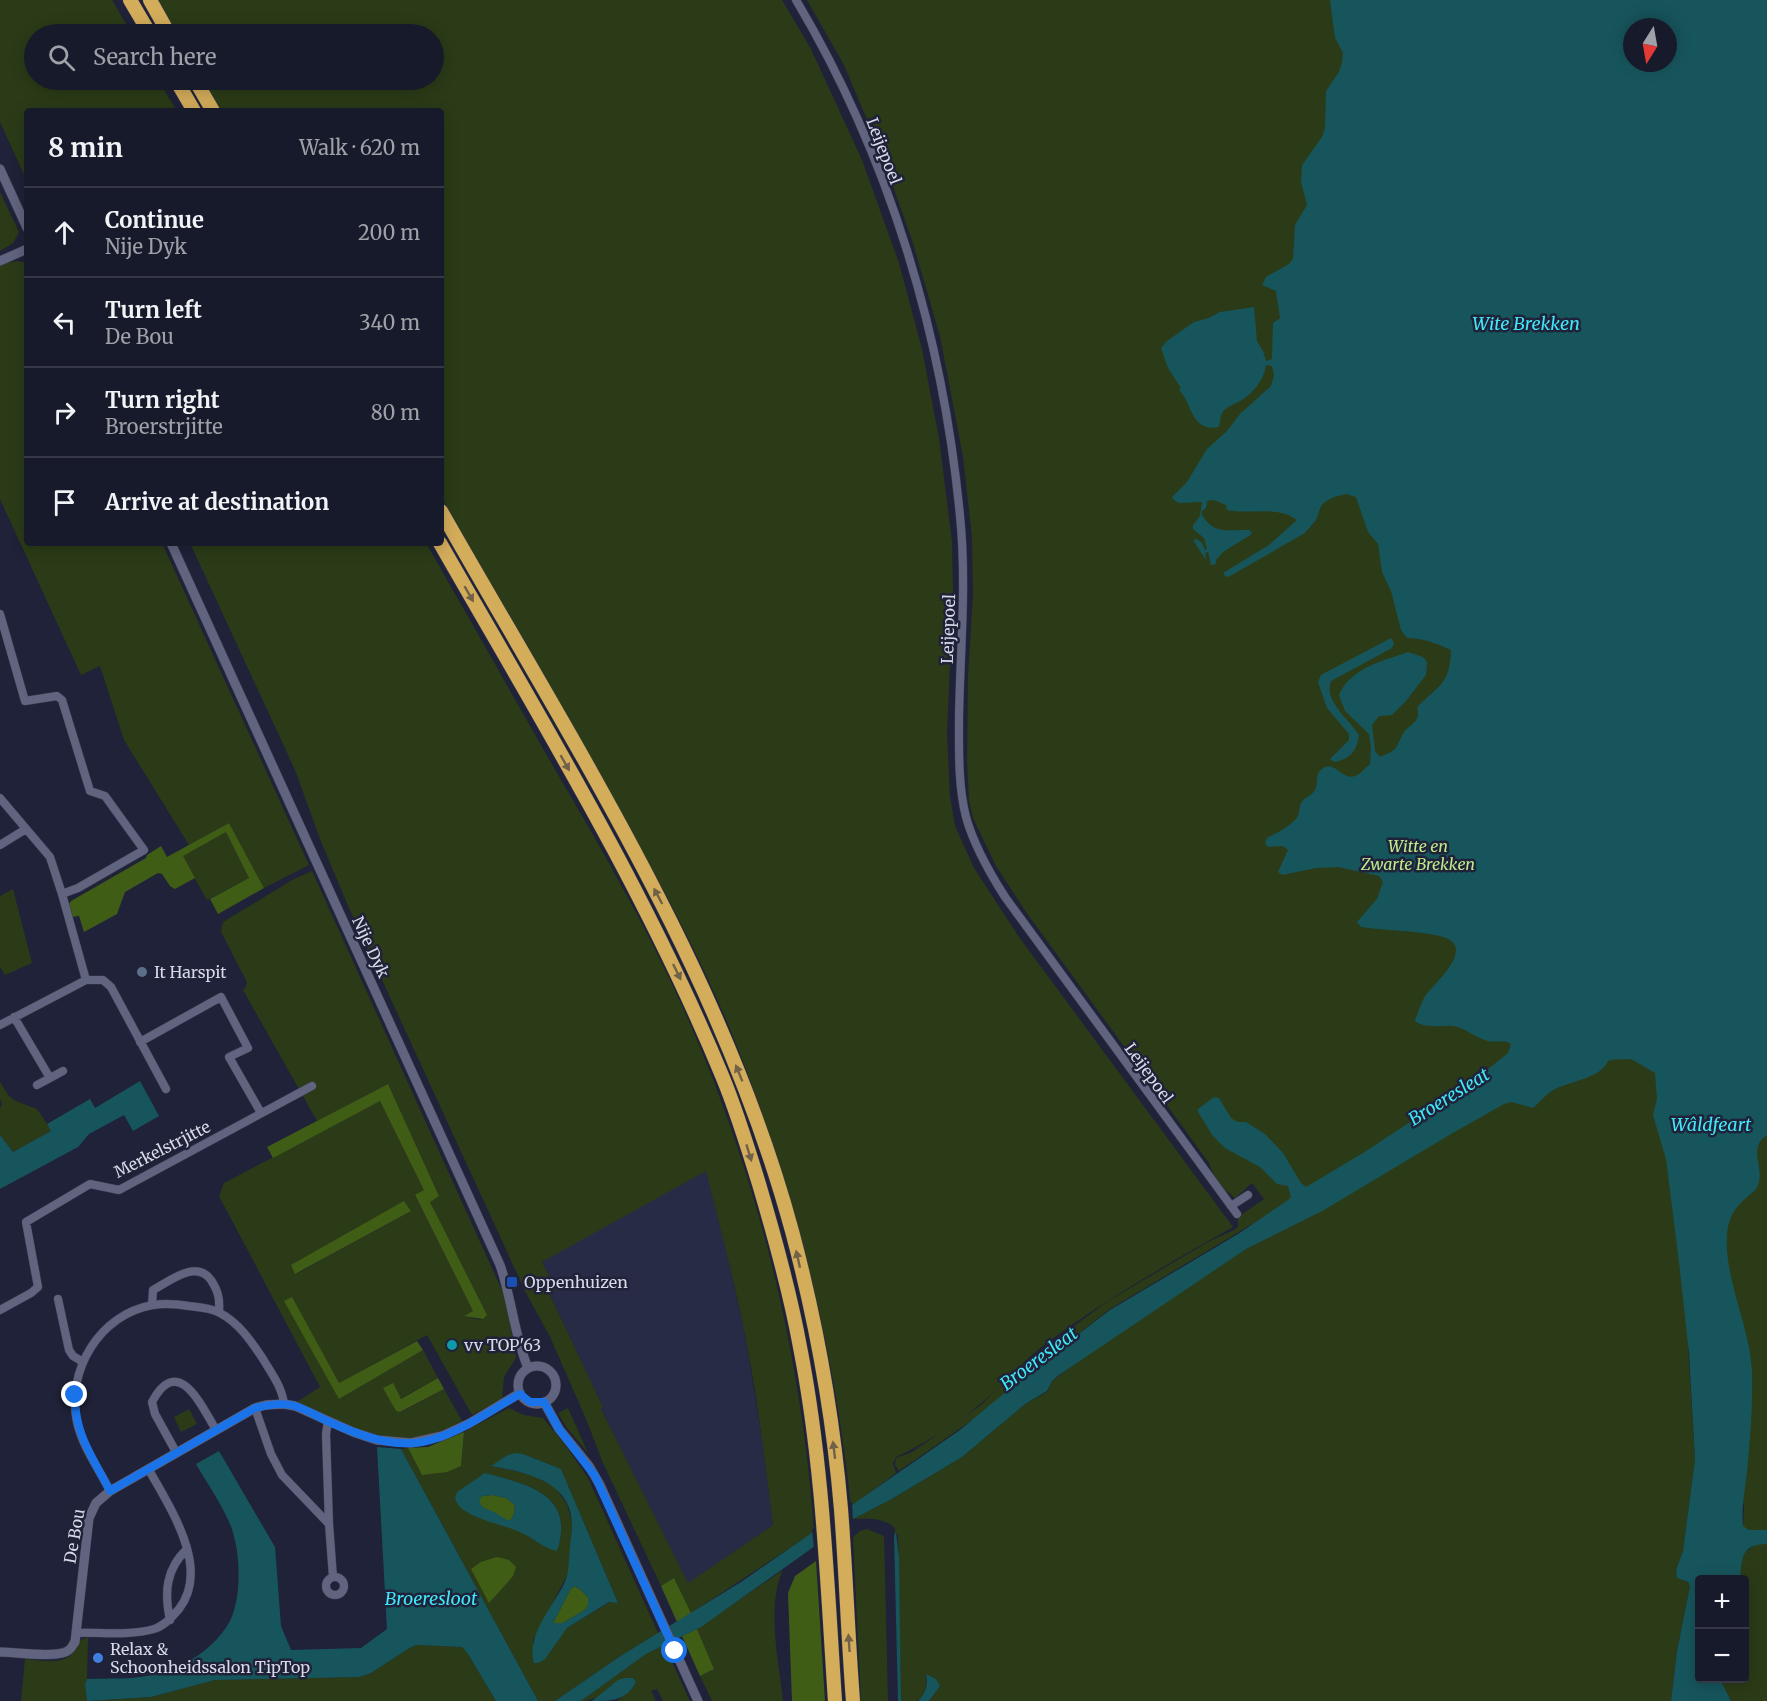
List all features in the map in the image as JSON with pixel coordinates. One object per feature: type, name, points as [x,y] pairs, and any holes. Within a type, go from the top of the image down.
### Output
[{"type":"highway","points":[[130,0],[144,24]]},
{"type":"highway","points":[[150,0],[163,24]]},
{"type":"highway","points":[[182,90],[192,108]]},
{"type":"highway","points":[[201,90],[211,108]]},
{"type":"highway","points":[[444,516],[600,790],[676,930],[718,1022],[756,1118],[791,1230],[816,1336],[830,1416],[841,1508],[853,1701]]},
{"type":"highway","points":[[442,546],[642,902],[683,985],[724,1081],[747,1146],[788,1293],[813,1421],[824,1520],[835,1701]]},
{"type":"street","name":"Leijepoel","points":[[796,0],[838,77],[871,153],[910,265],[937,369],[953,455],[961,526],[964,599],[959,690],[959,755],[961,790],[966,816],[975,842],[1005,897],[1237,1214]]},
{"type":"street","points":[[0,169],[24,221]]},
{"type":"street","points":[[0,261],[24,250]]},
{"type":"street","name":"Nije Dyk","points":[[172,546],[500,1265],[507,1286],[514,1324],[528,1368]]},
{"type":"street","points":[[0,614],[3,636],[25,701],[57,696],[62,700],[90,791],[105,796],[144,850],[78,888],[62,894]]},
{"type":"street","points":[[0,798],[50,857],[86,980]]},
{"type":"street","points":[[0,844],[26,829]]},
{"type":"street","points":[[0,1025],[86,980],[97,979],[108,983],[166,1089]]},
{"type":"street","points":[[140,1042],[221,997],[248,1047],[229,1058],[261,1113]]},
{"type":"street","points":[[14,1017],[50,1078]]},
{"type":"street","points":[[37,1085],[63,1071]]},
{"type":"street","name":"Merkelstrjitte","points":[[0,1310],[38,1287],[26,1222],[90,1184],[119,1190],[312,1086]]},
{"type":"street","points":[[1231,1206],[1248,1195]]},
{"type":"street","points":[[152,1305],[153,1290],[189,1271],[198,1270],[206,1274],[216,1288],[220,1298],[219,1311]]},
{"type":"street","points":[[58,1299],[69,1350],[83,1362]]},
{"type":"street","points":[[110,1491],[81,1436],[77,1422],[75,1395],[87,1352],[111,1324],[129,1312],[152,1305],[172,1304],[219,1311],[247,1335],[279,1386],[284,1404]]},
{"type":"street","points":[[542,1367],[554,1377],[554,1392],[544,1402],[530,1402],[520,1394],[519,1380],[528,1368],[542,1367]]},
{"type":"street","points":[[176,1452],[155,1414],[152,1402],[159,1388],[171,1381],[183,1383],[194,1392],[216,1430]]},
{"type":"street","name":"De Bou","points":[[76,1633],[89,1518],[96,1503],[110,1491],[255,1408],[284,1404],[295,1406],[377,1440],[421,1442],[442,1436],[470,1423],[520,1394]]},
{"type":"street","points":[[544,1402],[559,1429],[595,1476],[698,1701]]},
{"type":"street","points":[[255,1408],[271,1455],[282,1475],[329,1524]]},
{"type":"street","points":[[328,1421],[326,1434],[333,1577]]},
{"type":"street","points":[[0,1652],[63,1653],[69,1650],[75,1642],[76,1633],[124,1633],[155,1629],[170,1620],[185,1600],[190,1587],[192,1568],[176,1520],[149,1470]]},
{"type":"street","points":[[170,1620],[165,1599],[171,1569],[177,1558],[187,1549]]},
{"type":"shaded area","points":[[706,1170],[746,1340],[773,1525],[687,1584],[601,1408],[603,1407],[549,1293],[555,1290],[542,1261]]},
{"type":"green space","points":[[0,0],[112,0],[126,24],[24,24],[24,90],[164,90],[175,108],[24,108],[24,174],[0,122]]},
{"type":"green space","points":[[157,0],[782,0],[811,49],[862,160],[899,263],[922,349],[939,438],[952,542],[953,591],[947,734],[950,796],[955,826],[974,868],[1019,937],[1233,1227],[1113,1298],[1044,1345],[969,1413],[933,1437],[896,1457],[893,1463],[896,1473],[851,1507],[834,1385],[808,1264],[773,1145],[730,1029],[655,874],[444,501],[444,108],[219,108],[209,90],[444,90],[444,24],[171,24]]},
{"type":"green space","name":"Witte en Zwarte Brekken","points":[[807,0],[1767,0],[1767,1530],[1749,1530],[1743,1527],[1744,1505],[1688,1346],[1695,1459],[1683,1551],[1676,1570],[1677,1578],[1688,1582],[1690,1586],[1677,1651],[1671,1701],[929,1701],[940,1686],[926,1675],[927,1682],[922,1697],[916,1701],[901,1701],[898,1535],[895,1533],[894,1536],[895,1528],[885,1522],[875,1519],[853,1519],[962,1457],[1025,1404],[1047,1392],[1052,1381],[1076,1363],[1202,1277],[1271,1236],[1264,1217],[1110,1309],[1038,1365],[981,1414],[899,1471],[895,1465],[896,1458],[912,1452],[981,1405],[1029,1359],[1108,1301],[1208,1242],[1234,1230],[1238,1227],[1238,1217],[1264,1199],[1252,1183],[1235,1198],[1217,1183],[1209,1163],[1026,912],[996,866],[973,818],[969,801],[967,761],[968,676],[973,595],[972,537],[963,457],[940,336],[912,240],[882,155],[844,65]]},
{"type":"green space","points":[[0,192],[19,232],[13,243],[0,251]]},
{"type":"green space","points":[[17,261],[24,262],[24,546],[163,546],[309,865],[264,888],[229,823],[189,845],[124,740],[100,666],[81,675],[0,499],[0,264]]},
{"type":"green space","points":[[191,546],[428,546],[645,929],[676,993],[716,1086],[738,1148],[774,1273],[799,1402],[814,1532],[691,1613],[674,1578],[661,1586],[603,1463],[550,1337],[525,1291],[349,908],[320,839],[295,770]],"holes":[[[706,1171],[737,1297],[761,1432],[773,1525],[688,1583],[601,1409],[603,1407],[549,1293],[556,1290],[542,1262]]]},
{"type":"green space","points":[[229,823],[264,888],[218,914],[210,899],[249,878],[226,832],[183,856],[195,878],[175,889],[170,886],[162,874],[158,873],[125,892],[117,914],[84,932],[79,916],[72,917],[69,904],[71,901],[146,858],[161,846],[167,857]]},
{"type":"green space","points":[[226,832],[249,878],[207,900],[182,856]]},
{"type":"green space","points":[[312,871],[505,1297],[516,1358],[504,1377],[502,1399],[472,1415],[427,1335],[339,1383],[339,1399],[423,1350],[438,1378],[400,1399],[384,1387],[396,1411],[401,1412],[444,1389],[462,1421],[419,1438],[387,1438],[371,1434],[295,1403],[320,1387],[219,1196],[224,1183],[380,1101],[425,1190],[415,1196],[473,1311],[465,1316],[481,1320],[430,1201],[439,1196],[388,1084],[317,1121],[243,990],[247,982],[221,932],[223,922],[294,879]],"holes":[[[404,1201],[411,1211],[296,1274]]]},
{"type":"green space","points":[[13,889],[32,963],[5,975],[0,967],[0,896]]},
{"type":"green space","points":[[0,1082],[9,1096],[37,1109],[52,1131],[13,1152],[0,1135],[2,1104]]},
{"type":"green space","points":[[388,1084],[439,1196],[430,1202],[487,1315],[483,1319],[464,1316],[473,1311],[415,1195],[424,1190],[380,1101],[273,1158],[267,1147]]},
{"type":"green space","points":[[404,1201],[411,1211],[295,1274],[291,1265]]},
{"type":"green space","points":[[292,1297],[339,1383],[417,1341],[423,1350],[339,1399],[284,1301]]},
{"type":"green space","points":[[438,1378],[444,1389],[400,1412],[396,1411],[383,1388],[393,1383],[401,1399]]},
{"type":"green space","points":[[509,1408],[524,1415],[543,1418],[588,1478],[658,1633],[555,1701],[538,1701],[401,1449],[408,1448],[422,1475],[461,1466],[464,1432]],"holes":[[[523,1454],[561,1469],[618,1603],[610,1602],[567,1628],[533,1659],[533,1640],[569,1572],[572,1523],[567,1504],[555,1487],[532,1475],[492,1466]],[[485,1473],[531,1487],[554,1504],[560,1516],[561,1531],[557,1550],[517,1530],[469,1513]]]},
{"type":"green space","points":[[568,1408],[588,1453],[558,1413]]},
{"type":"green space","points":[[189,1409],[197,1424],[181,1432],[174,1417]]},
{"type":"green space","points":[[464,1432],[461,1466],[447,1472],[422,1475],[408,1448],[428,1447]]},
{"type":"green space","points":[[492,1495],[506,1498],[515,1505],[511,1520],[482,1507],[478,1501],[482,1496]]},
{"type":"green space","points":[[867,1529],[884,1536],[888,1701],[861,1701],[853,1537]]},
{"type":"green space","points":[[1767,1544],[1767,1701],[1731,1701],[1722,1683],[1749,1683],[1749,1575],[1740,1575],[1742,1558],[1752,1547]]},
{"type":"green space","points":[[497,1557],[509,1560],[516,1567],[513,1576],[489,1603],[471,1569],[481,1562]]},
{"type":"green space","points":[[816,1561],[825,1701],[792,1701],[788,1593],[795,1576]]},
{"type":"green space","points":[[783,1570],[778,1584],[774,1617],[783,1701],[712,1701],[700,1676],[714,1669],[697,1629]]},
{"type":"green space","points":[[674,1578],[691,1613],[677,1622],[661,1586]]},
{"type":"green space","points":[[574,1586],[588,1597],[588,1605],[585,1610],[563,1623],[553,1623],[570,1590]]},
{"type":"green space","points":[[697,1629],[714,1669],[700,1676],[682,1636]]},
{"type":"green space","points":[[88,1637],[85,1684],[87,1701],[21,1701],[25,1659],[58,1661],[65,1659],[71,1655],[81,1640]]},
{"type":"green space","points":[[417,1645],[462,1647],[496,1701],[87,1701],[151,1697],[215,1680],[359,1677],[371,1673]]},
{"type":"green space","points":[[664,1645],[690,1701],[663,1701],[657,1689],[651,1691],[656,1701],[617,1701],[636,1683],[633,1678],[618,1681],[596,1697],[581,1701],[646,1654]]},
{"type":"water","name":"Wite Brekken","points":[[1330,0],[1767,0],[1767,1135],[1758,1146],[1760,1179],[1758,1185],[1735,1210],[1731,1218],[1727,1233],[1727,1251],[1733,1286],[1747,1337],[1752,1372],[1751,1422],[1743,1526],[1749,1530],[1767,1530],[1767,1544],[1752,1547],[1744,1554],[1741,1575],[1695,1575],[1695,1683],[1722,1683],[1731,1701],[1671,1701],[1677,1651],[1690,1586],[1688,1582],[1677,1578],[1676,1570],[1683,1551],[1695,1459],[1689,1353],[1666,1159],[1653,1115],[1657,1099],[1655,1073],[1631,1059],[1617,1059],[1608,1061],[1604,1067],[1592,1075],[1552,1091],[1533,1108],[1511,1102],[1504,1104],[1324,1210],[1246,1249],[1059,1375],[1052,1381],[1047,1391],[1025,1404],[962,1457],[853,1519],[701,1627],[646,1654],[581,1701],[555,1701],[622,1655],[741,1582],[960,1430],[1038,1365],[1110,1310],[1238,1234],[1288,1200],[1291,1197],[1288,1186],[1277,1184],[1260,1167],[1225,1148],[1212,1135],[1197,1110],[1214,1097],[1219,1098],[1231,1118],[1237,1122],[1246,1122],[1265,1134],[1283,1153],[1301,1183],[1306,1187],[1363,1153],[1477,1078],[1508,1053],[1511,1044],[1503,1041],[1488,1041],[1453,1026],[1428,1026],[1415,1021],[1425,996],[1451,964],[1456,947],[1451,941],[1440,936],[1361,927],[1357,922],[1377,899],[1383,882],[1379,876],[1338,867],[1316,868],[1282,875],[1278,872],[1288,850],[1283,846],[1268,847],[1265,843],[1267,838],[1295,820],[1302,801],[1315,790],[1318,774],[1322,769],[1334,768],[1350,777],[1359,774],[1370,764],[1369,734],[1345,711],[1339,695],[1351,678],[1378,662],[1408,652],[1423,657],[1427,662],[1426,675],[1406,701],[1392,715],[1379,716],[1372,725],[1375,751],[1380,757],[1395,749],[1404,732],[1417,718],[1418,706],[1438,688],[1446,677],[1451,650],[1429,641],[1407,638],[1401,630],[1391,591],[1382,572],[1378,544],[1368,532],[1356,497],[1346,494],[1325,502],[1316,520],[1305,533],[1226,577],[1223,573],[1269,545],[1297,520],[1281,513],[1227,510],[1226,505],[1214,500],[1207,501],[1202,515],[1212,526],[1223,530],[1250,530],[1252,534],[1223,552],[1216,560],[1216,564],[1211,565],[1208,552],[1205,553],[1206,560],[1193,540],[1197,539],[1205,550],[1207,549],[1204,538],[1193,529],[1193,525],[1200,516],[1202,502],[1179,503],[1172,497],[1187,482],[1207,449],[1271,386],[1274,376],[1272,366],[1266,365],[1261,381],[1251,393],[1224,411],[1219,427],[1210,428],[1197,421],[1193,415],[1179,390],[1181,388],[1168,368],[1161,348],[1194,322],[1220,312],[1254,307],[1257,341],[1266,361],[1272,359],[1273,323],[1280,318],[1276,291],[1262,285],[1266,277],[1289,264],[1293,259],[1295,225],[1307,205],[1301,182],[1302,165],[1322,137],[1325,128],[1326,91],[1339,72],[1343,53],[1335,38]]},
{"type":"water","points":[[1391,638],[1394,643],[1392,648],[1331,681],[1331,696],[1334,703],[1359,735],[1352,753],[1334,762],[1330,759],[1349,740],[1349,734],[1327,708],[1318,682],[1321,675]]},
{"type":"water","points":[[140,1081],[159,1116],[133,1131],[124,1115],[89,1134],[78,1147],[0,1189],[0,1135],[13,1152],[51,1131],[47,1124],[90,1099],[95,1108]]},
{"type":"water","name":"Broeresloot","points":[[377,1447],[401,1449],[538,1701],[496,1701],[462,1647],[417,1645],[371,1673],[359,1677],[215,1680],[151,1697],[87,1701],[85,1684],[87,1679],[136,1678],[173,1669],[204,1651],[227,1626],[236,1604],[238,1590],[238,1561],[234,1535],[218,1501],[196,1464],[219,1451],[275,1547],[281,1626],[291,1650],[361,1648],[387,1629]]},
{"type":"water","points":[[515,1453],[523,1454],[561,1469],[618,1603],[609,1602],[567,1628],[545,1659],[538,1663],[534,1663],[532,1653],[537,1632],[567,1575],[572,1528],[570,1510],[564,1498],[544,1481],[491,1466]],"holes":[[[574,1586],[588,1597],[585,1610],[563,1623],[553,1623],[570,1590]]]},
{"type":"water","points":[[485,1473],[531,1487],[554,1504],[560,1516],[561,1532],[557,1551],[547,1548],[520,1532],[465,1511],[455,1499],[457,1492]],"holes":[[[492,1495],[506,1498],[515,1505],[511,1520],[482,1507],[479,1501],[482,1496]]]},
{"type":"water","points":[[896,1532],[899,1558],[901,1701],[898,1701],[894,1536]]},
{"type":"water","points":[[926,1674],[936,1679],[940,1686],[929,1701],[918,1701],[926,1689]]},
{"type":"water","points":[[633,1678],[636,1682],[628,1693],[617,1699],[592,1701],[618,1680]]},
{"type":"pier","points":[[852,1502],[853,1523],[814,1549],[812,1529]]},
{"type":"place","name":"It Harspit","points":[[142,972]]},
{"type":"place","name":"Oppenhuizen","points":[[512,1282]]},
{"type":"place","name":"vv TOP'63","points":[[452,1345]]},
{"type":"place","name":"Relax & Schoonheidssalon TipTop","points":[[98,1658]]},
{"type":"route","points":[[75,1395],[77,1422],[81,1436],[110,1491],[255,1408],[284,1404],[295,1406],[352,1432],[377,1440],[411,1443],[442,1436],[470,1423],[520,1394],[533,1403],[544,1402],[559,1429],[589,1466],[600,1485],[675,1651]]},
{"type":"water label","name":"Broeresleat","points":[[1449,1097]]},
{"type":"water label","name":"Wâldfeart","points":[[1711,1125]]},
{"type":"water label","name":"Broeresleat","points":[[1039,1359]]}]
